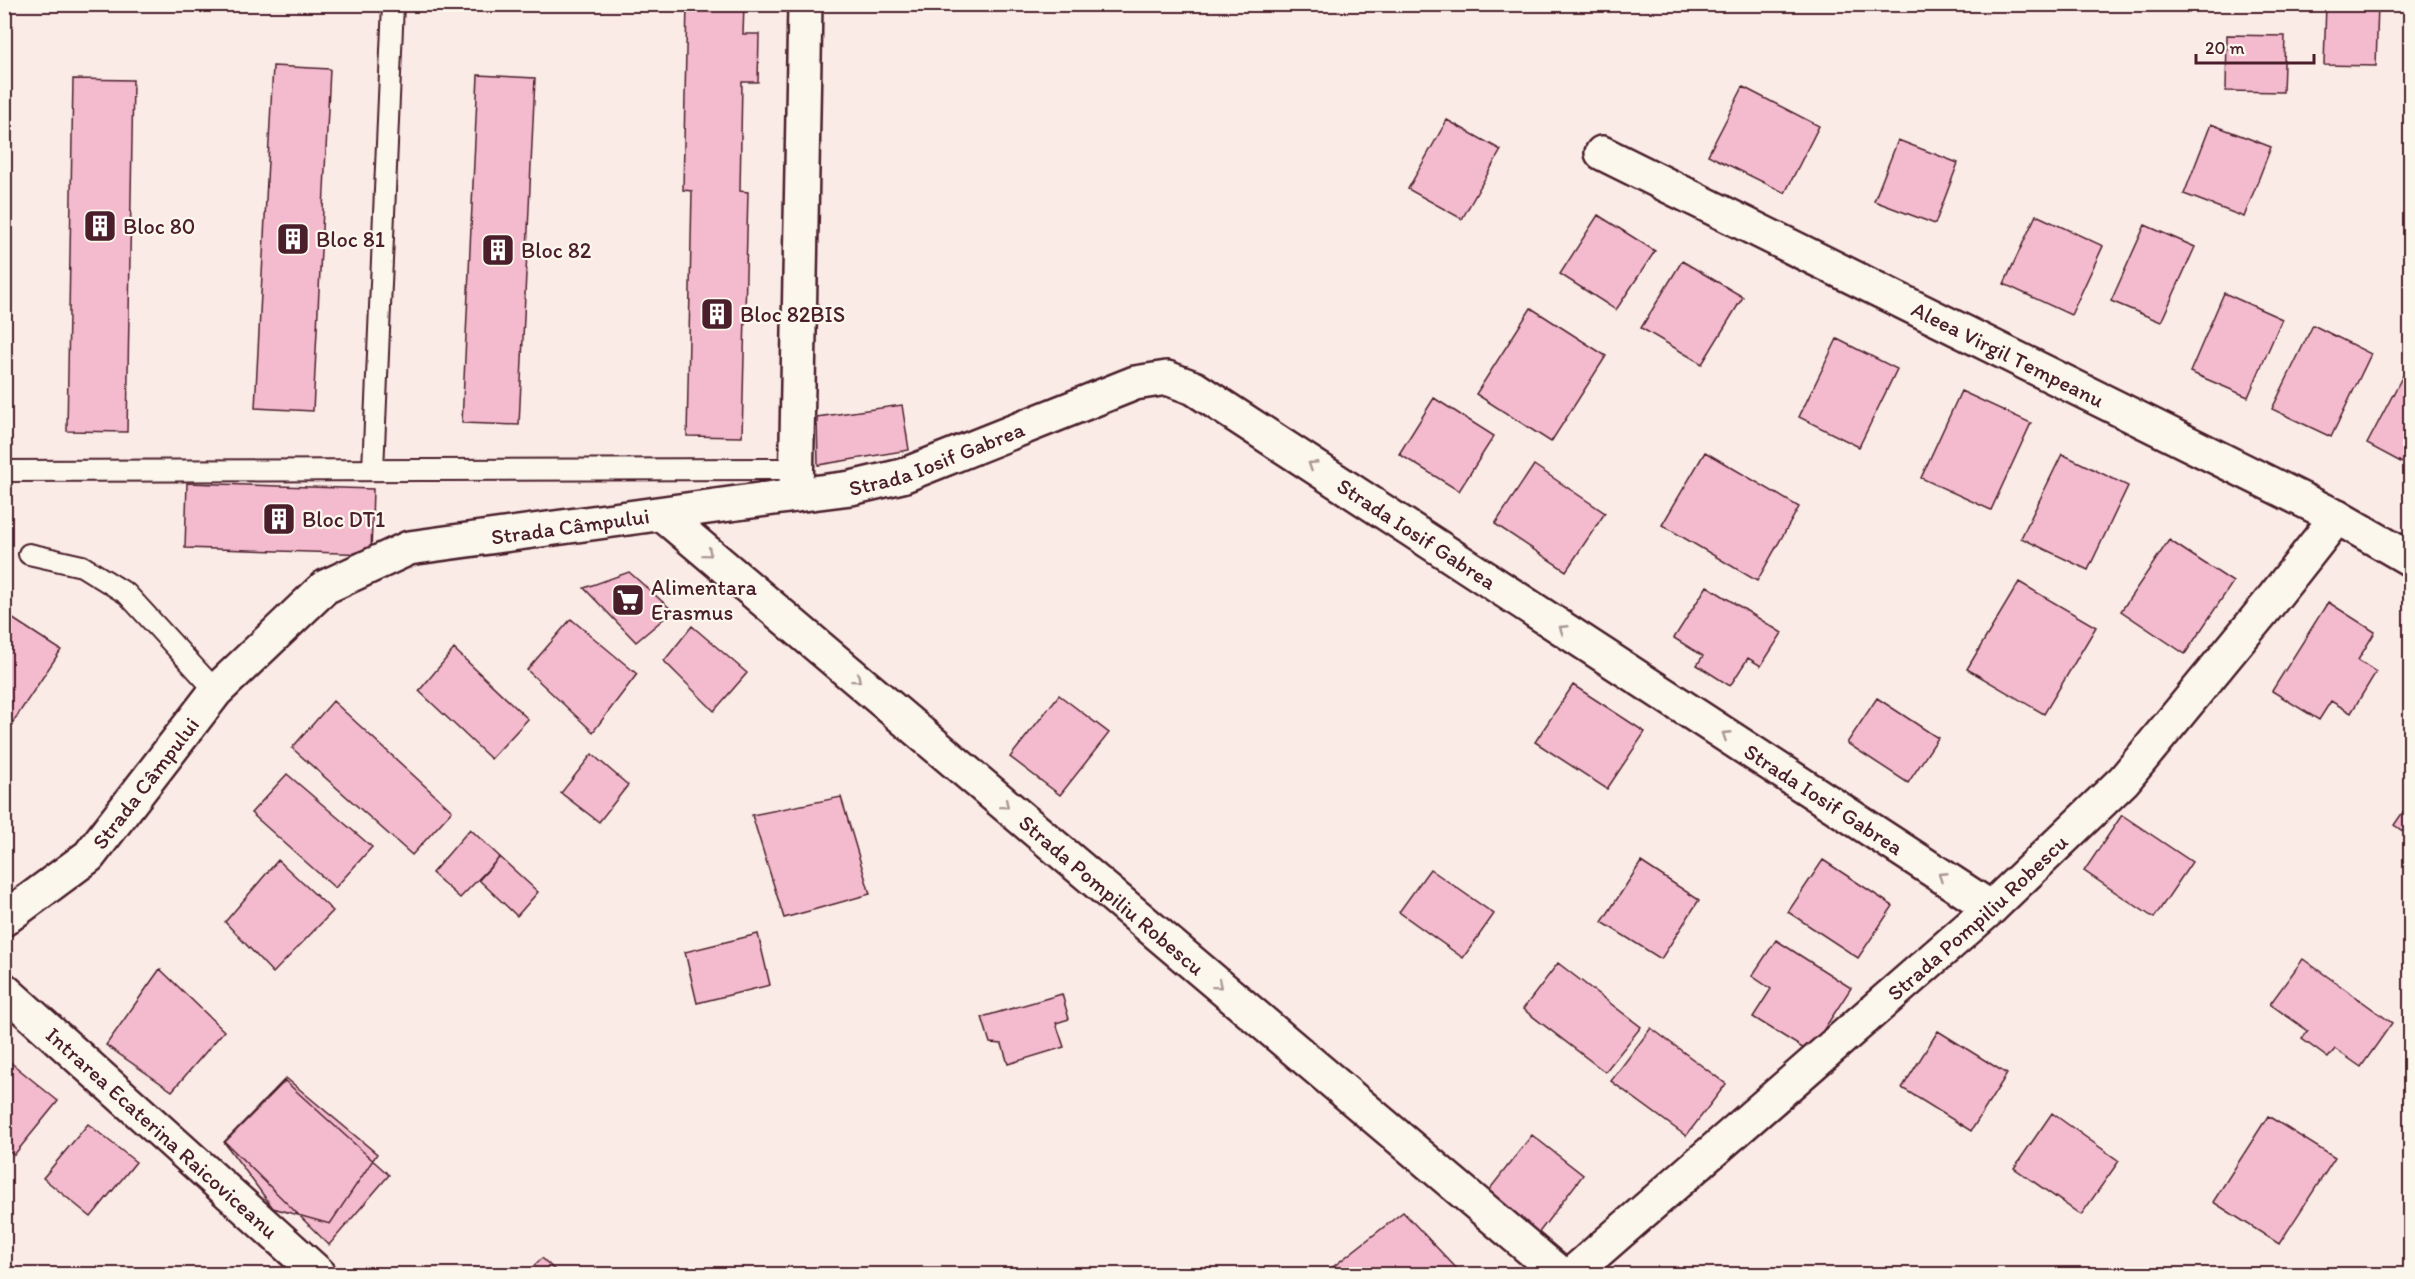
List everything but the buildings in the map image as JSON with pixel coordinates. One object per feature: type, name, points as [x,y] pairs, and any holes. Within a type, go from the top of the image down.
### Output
[{"type":"street","points":[[796,482],[805,4]]},
{"type":"street","name":"Aleea Virgil Tempeanu","points":[[1602,153],[2337,517],[2410,559]]},
{"type":"street","name":"Strada Iosif Gabrea","points":[[796,482],[851,488],[902,476],[1136,383],[1167,378],[1194,388],[1992,908]]},
{"type":"street","name":"Strada Câmpului","points":[[4,919],[89,856],[216,691],[325,587],[409,549],[663,515],[796,482]]},
{"type":"street","name":"Strada Pompiliu Robescu","points":[[663,515],[1560,1275]]},
{"type":"street","name":"Strada Pompiliu Robescu","points":[[1572,1275],[1992,908],[2124,780],[2337,517]]},
{"type":"street","name":"Intrarea Ecaterina Raicoviceanu","points":[[4,990],[320,1275]]},
{"type":"lane","points":[[373,470],[393,4]]},
{"type":"lane","points":[[4,471],[373,470],[796,482]]},
{"type":"lane","points":[[29,554],[82,566],[127,594],[216,691]]},
{"type":"place","name":"Bloc 80","points":[[100,226]]},
{"type":"place","name":"Bloc 81","points":[[293,239]]},
{"type":"place","name":"Bloc 82","points":[[498,250]]},
{"type":"place","name":"Bloc 82BIS","points":[[717,314]]},
{"type":"place","name":"Bloc DT1","points":[[279,519]]},
{"type":"place","name":"Alimentara Erasmus","points":[[628,600]]}]
